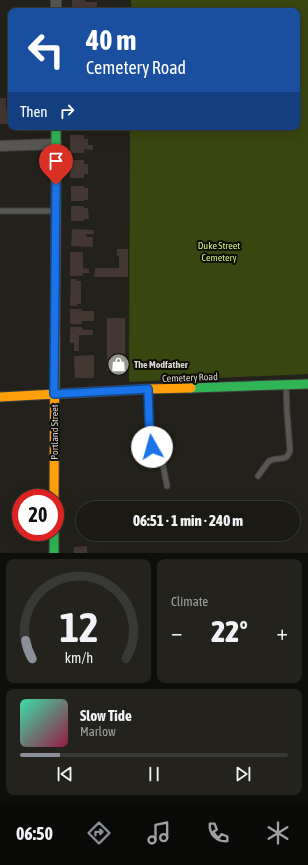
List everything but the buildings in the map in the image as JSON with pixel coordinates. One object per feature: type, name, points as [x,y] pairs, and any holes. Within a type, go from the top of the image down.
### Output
[{"type":"street","name":"Portland Street","points":[[54,489],[56,130]]},
{"type":"street","points":[[0,146],[56,144]]},
{"type":"street","name":"Cemetery Road","points":[[0,397],[148,389],[286,386],[308,384]]},
{"type":"street","points":[[54,541],[54,553]]},
{"type":"lane","points":[[0,211],[56,212]]},
{"type":"lane","points":[[258,476],[271,459],[287,458],[290,451],[286,386]]},
{"type":"lane","points":[[148,389],[150,437],[152,447],[162,460],[167,486]]},
{"type":"green space","name":"Duke Street Cemetery","points":[[131,0],[308,0],[308,374],[129,382],[130,130],[300,130],[300,8],[131,8]]},
{"type":"traffic: fast","points":[[56,130],[56,222]]},
{"type":"traffic: fast","points":[[191,388],[308,384]]},
{"type":"traffic: fast","points":[[54,541],[54,553]]},
{"type":"traffic: slow","points":[[54,489],[55,337]]},
{"type":"traffic: slow","points":[[0,397],[191,388]]},
{"type":"traffic: jam","points":[[55,337],[56,222]]},
{"type":"place","name":"The Modfather","points":[[119,364]]},
{"type":"route","points":[[56,185],[54,394],[148,389],[150,437],[152,447]]}]
